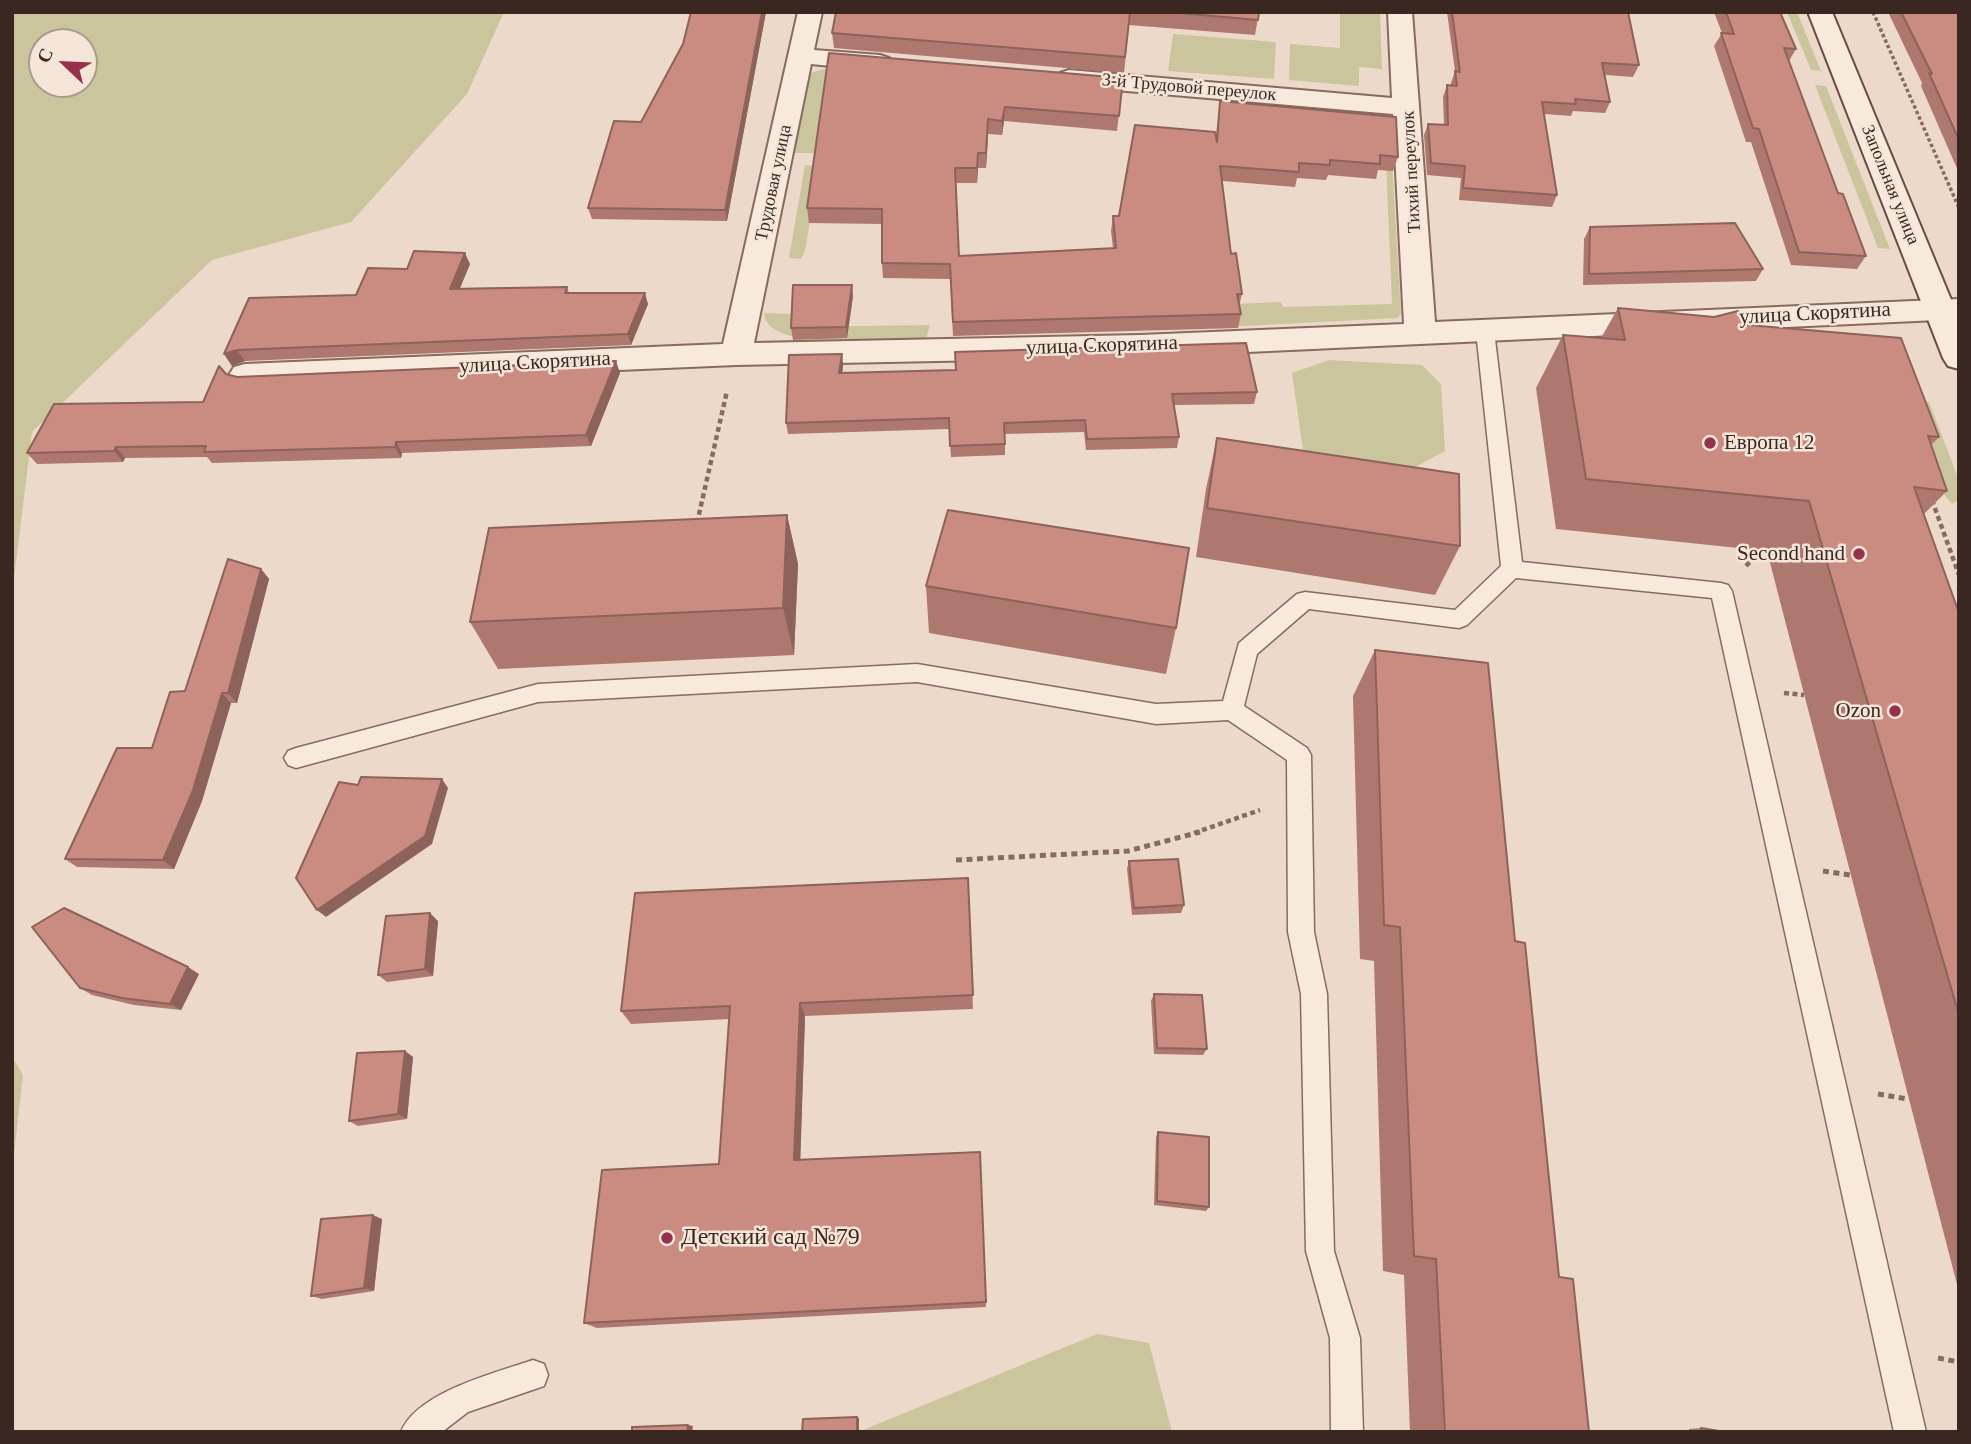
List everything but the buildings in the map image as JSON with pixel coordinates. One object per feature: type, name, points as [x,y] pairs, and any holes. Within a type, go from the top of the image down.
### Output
[{"type":"street","name":"Трудовая улица","points":[[736,354],[810,12]]},
{"type":"street","name":"Тихий переулок","points":[[1400,12],[1420,332]]},
{"type":"street","name":"Запольная улица","points":[[1820,12],[1949,309],[1959,358]]},
{"type":"street","points":[[802,56],[899,64]]},
{"type":"street","name":"3-й Трудовой переулок","points":[[1051,77],[1408,107]]},
{"type":"street","name":"улица Скорятина","points":[[245,375],[736,354],[1140,346],[1949,309]]},
{"type":"lane","points":[[1485,331],[1512,569]]},
{"type":"lane","points":[[1232,710],[1247,649],[1305,600],[1459,619],[1512,569],[1721,591],[1910,1432]]},
{"type":"lane","points":[[296,758],[538,693],[917,673],[1156,714],[1232,710],[1299,755],[1301,932],[1314,994],[1320,1251],[1345,1338],[1347,1432]]},
{"type":"lane","points":[[416,1432],[459,1400],[533,1375]]},
{"type":"path","points":[[1873,12],[1959,208]]},
{"type":"path","points":[[696,527],[736,354]]},
{"type":"path","points":[[1931,497],[1959,575]]},
{"type":"path","points":[[956,860],[1128,851],[1196,834],[1300,796]]},
{"type":"shaded area","points":[[12,12],[504,12],[467,94],[351,222],[212,260],[32,432],[12,595]]},
{"type":"shaded area","points":[[1340,12],[1380,12],[1382,69],[1359,67],[1359,86],[1289,80],[1290,44],[1340,48]]},
{"type":"shaded area","points":[[1787,12],[1797,12],[1821,71],[1811,70]]},
{"type":"shaded area","points":[[1173,34],[1276,42],[1274,79],[1168,71]]},
{"type":"shaded area","points":[[829,68],[821,153],[790,153],[805,81],[813,72]]},
{"type":"shaded area","points":[[1815,85],[1826,86],[1890,249],[1878,248]]},
{"type":"shaded area","points":[[1386,162],[1392,162],[1401,313],[1398,318],[1168,330],[1163,307],[1281,302],[1283,307],[1392,304]]},
{"type":"shaded area","points":[[805,165],[819,166],[805,251],[801,259],[789,258]]},
{"type":"shaded area","points":[[764,313],[792,314],[791,327],[930,325],[926,339],[834,341],[786,334],[770,326]]},
{"type":"shaded area","points":[[1329,360],[1422,365],[1441,384],[1445,451],[1397,477],[1305,464],[1292,373]]},
{"type":"shaded area","points":[[1909,395],[1929,402],[1959,480],[1959,500],[1952,504],[1941,491]]},
{"type":"shaded area","points":[[12,1056],[23,1075],[12,1172]]},
{"type":"shaded area","points":[[1097,1334],[1149,1343],[1172,1432],[858,1432]]},
{"type":"place","name":"Европа 12","points":[[1710,443]]},
{"type":"place","name":"Second hand","points":[[1859,554]]},
{"type":"place","name":"Ozon","points":[[1895,711]]},
{"type":"place","name":"Детский сад №79","points":[[667,1238]]}]
